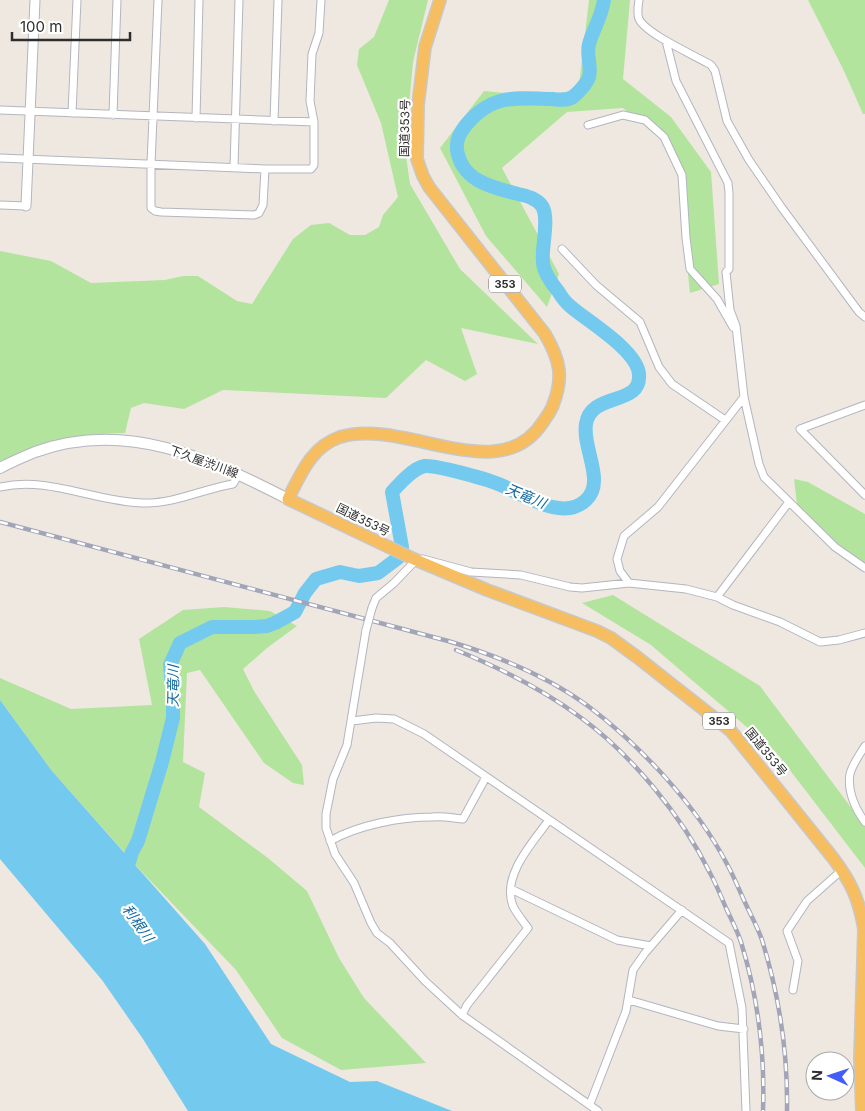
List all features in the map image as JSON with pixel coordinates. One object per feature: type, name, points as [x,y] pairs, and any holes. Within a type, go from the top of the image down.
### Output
[{"type":"highway","name":"国道353号","points":[[440,0],[423,58],[418,105],[417,150],[420,168],[429,187],[545,334],[559,365],[559,390],[552,410],[536,432],[523,442],[500,451],[483,452],[370,433],[340,437],[323,446],[309,460],[288,499],[411,558],[487,590],[583,625],[611,638],[731,731],[842,870],[855,892],[864,929],[860,1058],[862,1111]]},
{"type":"main road","name":"下久屋渋川線","points":[[0,468],[35,452],[50,448],[76,442],[114,440],[154,445],[196,456],[239,474],[288,499]]},
{"type":"street","points":[[0,205],[26,206],[35,0]]},
{"type":"street","points":[[72,113],[77,0]]},
{"type":"street","points":[[113,114],[117,0]]},
{"type":"street","points":[[158,0],[151,208],[155,211],[170,213],[254,215],[259,213],[263,205],[265,169]]},
{"type":"street","points":[[196,118],[199,0]]},
{"type":"street","points":[[234,167],[239,0]]},
{"type":"street","points":[[274,121],[278,0]]},
{"type":"street","points":[[0,158],[265,169],[309,169],[313,167],[314,122],[310,101],[312,54],[318,33],[321,0]]},
{"type":"street","points":[[640,0],[638,17],[642,23],[666,41],[712,65],[727,120],[749,160],[814,253],[859,312],[865,317]]},
{"type":"street","points":[[666,41],[676,81],[727,179],[729,193],[729,270],[726,272],[730,310],[736,326],[744,397],[759,464],[764,477],[834,547],[865,568]]},
{"type":"street","points":[[0,110],[314,122]]},
{"type":"street","points":[[588,125],[623,115],[645,120],[664,137],[682,175],[690,269],[717,299],[737,334]]},
{"type":"street","points":[[562,249],[596,285],[640,322],[659,367],[672,384],[726,420]]},
{"type":"street","points":[[629,583],[620,571],[617,559],[624,536],[658,507],[744,397]]},
{"type":"street","points":[[865,405],[800,430],[865,495]]},
{"type":"street","points":[[0,487],[15,483],[37,483],[126,501],[151,503],[233,484],[239,474]]},
{"type":"street","points":[[717,597],[789,502]]},
{"type":"street","points":[[598,1111],[462,1015],[425,982],[390,943],[377,933],[371,924],[354,883],[335,854],[326,828],[328,801],[333,779],[346,745],[352,721],[366,630],[376,598],[394,583],[411,558],[431,560],[471,572],[521,576],[570,587],[582,588],[629,583],[686,589],[717,597],[733,605],[780,622],[820,642],[839,640],[865,633]]},
{"type":"street","points":[[352,721],[376,718],[394,719],[424,734],[729,943],[742,1008],[746,1111]]},
{"type":"street","points":[[864,751],[851,772],[850,779],[851,794],[865,822]]},
{"type":"street","points":[[330,840],[345,833],[403,819],[434,816],[463,819],[486,777]]},
{"type":"street","points":[[462,1015],[467,1005],[528,928],[513,908],[511,889],[521,857],[549,820]]},
{"type":"street","points":[[793,990],[798,961],[786,931],[807,901],[842,870]]},
{"type":"street","points":[[511,889],[617,940],[651,946]]},
{"type":"street","points":[[590,1104],[626,1011],[633,970],[682,910]]},
{"type":"street","points":[[629,1000],[718,1026],[744,1029]]},
{"type":"green space","points":[[389,0],[428,0],[413,62],[405,149],[410,184],[460,269],[538,344],[461,328],[477,374],[465,381],[426,360],[386,398],[223,390],[184,409],[144,403],[131,408],[125,433],[91,435],[46,443],[0,462],[0,251],[51,261],[91,283],[165,280],[183,276],[198,276],[237,301],[252,304],[293,239],[311,225],[329,223],[350,235],[365,235],[379,227],[383,215],[398,197],[381,123],[357,65],[359,49],[374,37]]},
{"type":"green space","points":[[589,0],[630,0],[623,79],[671,117],[711,172],[719,284],[690,293],[675,151],[623,108],[567,112],[502,168],[559,274],[547,307],[486,236],[440,148],[484,91],[547,97],[578,94]]},
{"type":"green space","points":[[808,0],[865,0],[865,114],[863,114],[844,71]]},
{"type":"green space","points":[[794,479],[808,482],[865,514],[865,564],[840,546],[797,504]]},
{"type":"green space","points":[[613,595],[760,686],[865,826],[865,868],[776,752],[651,645],[582,603]]},
{"type":"green space","points":[[224,607],[270,611],[297,626],[243,669],[254,691],[302,765],[304,785],[293,783],[264,763],[200,670],[187,673],[183,762],[205,773],[199,807],[268,858],[307,891],[339,958],[364,998],[426,1063],[341,1070],[282,1038],[236,970],[141,871],[52,771],[0,700],[0,678],[71,709],[152,705],[139,639],[183,610]]},
{"type":"water","name":"利根川","points":[[0,700],[52,771],[205,944],[271,1044],[350,1082],[377,1081],[452,1111],[188,1111],[143,1039],[102,980],[0,859]]},
{"type":"waterway","name":"天竜川","points":[[125,876],[132,852],[138,841],[173,718],[170,665],[180,643],[212,627],[254,627],[275,623],[295,612],[305,593],[316,579],[340,572],[359,576],[378,573],[398,558],[402,547],[392,492],[407,476],[420,467],[431,466],[497,483],[544,505],[555,508],[577,506],[592,493],[594,474],[587,443],[586,424],[590,414],[597,407],[633,391],[638,384],[639,374],[636,365],[621,346],[568,304],[548,277],[543,262],[545,218],[542,206],[531,198],[498,189],[471,176],[460,161],[457,143],[466,125],[485,108],[495,103],[527,98],[561,100],[572,98],[585,85],[589,77],[589,44],[604,0]]},
{"type":"railway","points":[[0,522],[448,641],[484,653],[538,676],[588,706],[628,739],[666,778],[700,820],[731,872],[760,934],[778,1003],[786,1068],[787,1111]]},
{"type":"railway","points":[[456,650],[520,680],[551,697],[580,717],[618,749],[636,768],[670,808],[685,830],[716,886],[739,938],[747,963],[759,1026],[763,1068],[763,1111]]}]
